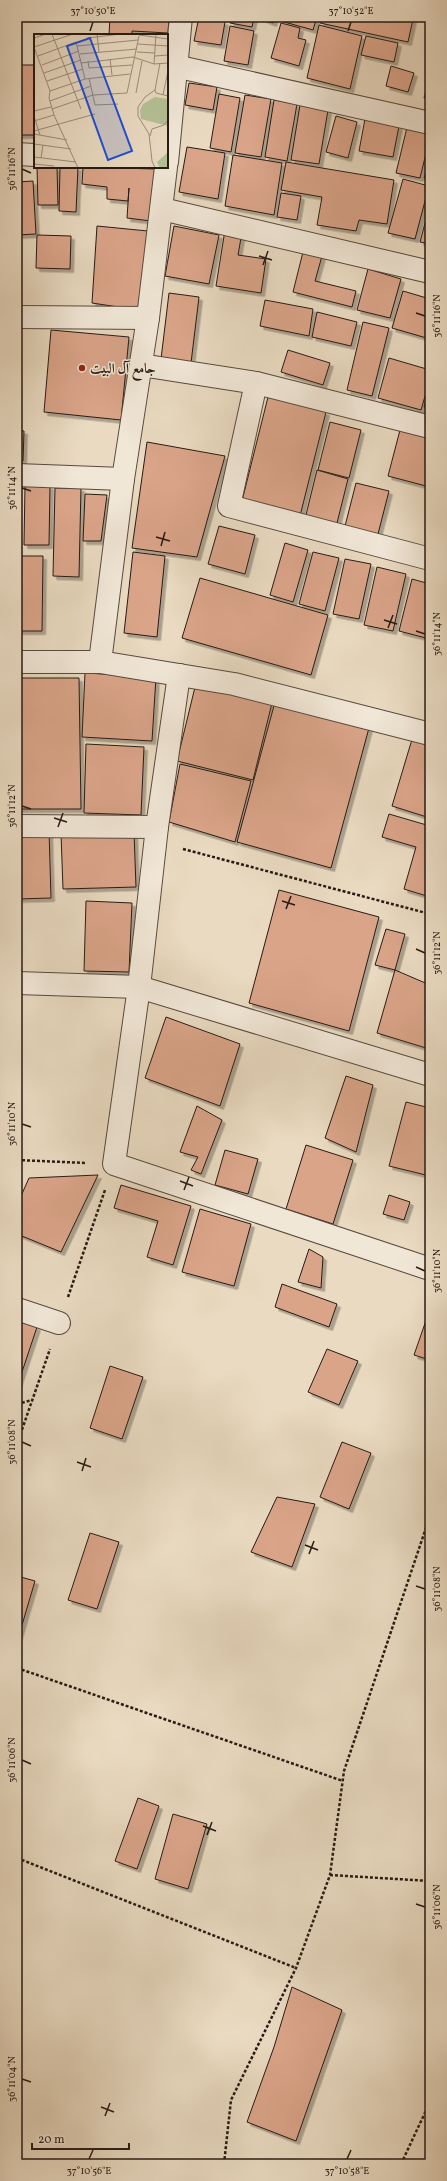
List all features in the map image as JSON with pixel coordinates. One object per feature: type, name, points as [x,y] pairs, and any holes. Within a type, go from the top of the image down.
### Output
[{"type":"street","points":[[168,146],[181,17]]},
{"type":"street","points":[[175,66],[430,123]]},
{"type":"street","points":[[17,154],[34,155]]},
{"type":"street","points":[[100,662],[123,479],[148,318],[166,168]]},
{"type":"street","points":[[162,209],[430,272]]},
{"type":"street","points":[[17,317],[148,318]]},
{"type":"street","points":[[141,365],[256,383],[430,427]]},
{"type":"street","points":[[256,383],[229,506],[430,559]]},
{"type":"street","points":[[17,475],[123,479]]},
{"type":"street","points":[[17,662],[100,662],[234,684],[430,734]]},
{"type":"street","points":[[179,675],[156,834],[139,988],[114,1164],[430,1269]]},
{"type":"street","points":[[17,826],[156,834]]},
{"type":"street","points":[[17,983],[139,988],[430,1075]]},
{"type":"street","points":[[17,1309],[59,1323]]},
{"type":"path","points":[[156,834],[430,914]]},
{"type":"path","points":[[17,1160],[114,1164]]},
{"type":"path","points":[[17,1404],[32,1400]]},
{"type":"path","points":[[224,2164],[231,2100],[296,1968],[330,1875],[344,1771],[430,1516]]},
{"type":"path","points":[[17,1668],[343,1781]]},
{"type":"path","points":[[17,1858],[296,1968]]},
{"type":"path","points":[[330,1875],[430,1881]]},
{"type":"path","points":[[401,2164],[430,2102]]},
{"type":"building","points":[[110,17],[169,17],[168,33],[132,31],[132,34],[109,34]]},
{"type":"building","points":[[199,17],[225,22],[221,45],[194,41]]},
{"type":"building","points":[[231,17],[254,17],[252,27],[230,23]]},
{"type":"building","points":[[258,17],[275,17],[273,23]]},
{"type":"building","points":[[283,17],[317,17],[313,30],[281,21]]},
{"type":"building","points":[[321,17],[404,17],[413,19],[408,42],[320,23]]},
{"type":"building","points":[[281,23],[300,28],[298,38],[306,40],[299,66],[271,58]]},
{"type":"building","points":[[319,25],[362,36],[350,89],[307,78]]},
{"type":"building","points":[[230,26],[254,31],[248,65],[224,61]]},
{"type":"building","points":[[366,36],[398,43],[394,62],[361,55]]},
{"type":"building","points":[[17,65],[34,65],[34,135],[17,135]]},
{"type":"building","points":[[391,66],[414,73],[408,92],[386,86]]},
{"type":"building","points":[[430,75],[430,100],[424,98]]},
{"type":"building","points":[[189,83],[217,87],[213,110],[185,105]]},
{"type":"building","points":[[219,94],[240,98],[231,152],[210,148]]},
{"type":"building","points":[[245,95],[271,99],[261,157],[235,153]]},
{"type":"building","points":[[274,100],[297,104],[287,161],[265,157]]},
{"type":"building","points":[[300,105],[328,110],[319,164],[291,160]]},
{"type":"building","points":[[336,116],[357,122],[348,158],[326,152]]},
{"type":"building","points":[[365,119],[399,126],[393,157],[359,151]]},
{"type":"building","points":[[408,123],[430,129],[430,137],[420,178],[396,173]]},
{"type":"building","points":[[187,147],[225,153],[218,199],[179,192]]},
{"type":"building","points":[[233,155],[282,163],[274,215],[225,206]]},
{"type":"building","points":[[430,160],[430,180],[424,178]]},
{"type":"building","points":[[286,162],[394,180],[387,224],[359,220],[356,231],[317,225],[322,197],[281,190]]},
{"type":"building","points":[[37,168],[57,168],[58,205],[38,205]]},
{"type":"building","points":[[60,168],[78,168],[76,212],[59,211]]},
{"type":"building","points":[[83,168],[155,169],[151,221],[127,218],[129,188],[128,201],[107,199],[107,187],[82,184]]},
{"type":"building","points":[[403,179],[429,186],[415,239],[388,233]]},
{"type":"building","points":[[33,181],[36,234],[17,235],[17,182]]},
{"type":"building","points":[[281,193],[301,196],[297,220],[277,217]]},
{"type":"building","points":[[430,208],[430,244],[420,242]]},
{"type":"building","points":[[97,226],[148,231],[138,310],[92,303]]},
{"type":"building","points":[[174,226],[219,235],[209,284],[165,276]]},
{"type":"building","points":[[225,230],[242,232],[238,255],[266,259],[261,293],[216,286]]},
{"type":"building","points":[[37,235],[71,236],[70,269],[36,268]]},
{"type":"building","points":[[303,252],[322,256],[315,281],[356,291],[352,307],[293,292]]},
{"type":"building","points":[[368,269],[401,279],[390,318],[357,310]]},
{"type":"building","points":[[403,291],[430,299],[430,339],[392,328]]},
{"type":"building","points":[[169,293],[199,297],[191,363],[161,359]]},
{"type":"building","points":[[265,300],[313,309],[309,336],[260,326]]},
{"type":"building","points":[[317,312],[357,322],[351,346],[312,337]]},
{"type":"building","points":[[363,322],[389,328],[372,396],[347,390]]},
{"type":"building","points":[[51,330],[129,337],[121,420],[44,412]]},
{"type":"building","points":[[288,350],[330,363],[323,385],[281,372]]},
{"type":"building","points":[[389,358],[430,370],[430,379],[421,410],[378,398]]},
{"type":"building","points":[[430,386],[430,409],[424,407]]},
{"type":"building","points":[[268,397],[326,412],[300,516],[242,501]]},
{"type":"building","points":[[330,422],[361,430],[349,478],[318,470]]},
{"type":"building","points":[[17,430],[24,431],[23,461],[17,461]]},
{"type":"building","points":[[400,430],[430,437],[430,487],[388,476]]},
{"type":"building","points":[[147,442],[225,456],[197,557],[132,548]]},
{"type":"building","points":[[317,470],[348,479],[336,527],[305,519]]},
{"type":"building","points":[[356,483],[389,491],[377,538],[344,530]]},
{"type":"building","points":[[25,485],[50,486],[49,545],[24,545]]},
{"type":"building","points":[[55,488],[81,488],[79,577],[53,576]]},
{"type":"building","points":[[85,494],[107,495],[101,541],[83,541]]},
{"type":"building","points":[[219,526],[255,535],[245,574],[208,564]]},
{"type":"building","points":[[285,543],[308,550],[293,602],[270,595]]},
{"type":"building","points":[[133,552],[165,556],[157,637],[124,633]]},
{"type":"building","points":[[313,552],[339,558],[325,611],[299,604]]},
{"type":"building","points":[[17,556],[43,556],[42,631],[17,631]]},
{"type":"building","points":[[345,559],[371,564],[359,619],[333,614]]},
{"type":"building","points":[[377,567],[406,574],[393,631],[364,625]]},
{"type":"building","points":[[200,578],[328,615],[311,675],[182,638]]},
{"type":"building","points":[[412,579],[430,584],[430,624],[426,638],[399,631]]},
{"type":"building","points":[[85,673],[156,677],[152,741],[82,737]]},
{"type":"building","points":[[17,678],[79,678],[81,809],[17,809]]},
{"type":"building","points":[[196,683],[272,703],[253,780],[177,761]]},
{"type":"building","points":[[275,702],[369,728],[331,868],[237,842]]},
{"type":"building","points":[[413,736],[430,741],[430,818],[392,806]]},
{"type":"building","points":[[86,744],[144,747],[141,815],[84,813]]},
{"type":"building","points":[[180,764],[251,781],[235,842],[169,822]]},
{"type":"building","points":[[389,814],[430,826],[430,897],[404,889],[416,847],[382,837]]},
{"type":"building","points":[[49,830],[51,898],[17,899],[17,831]]},
{"type":"building","points":[[134,832],[136,887],[63,889],[61,834]]},
{"type":"building","points":[[279,890],[379,917],[349,1031],[249,1003]]},
{"type":"building","points":[[86,901],[132,903],[129,972],[84,971]]},
{"type":"building","points":[[386,929],[405,934],[395,970],[375,965]]},
{"type":"building","points":[[395,970],[430,985],[430,1035],[426,1048],[377,1033]]},
{"type":"building","points":[[166,1017],[240,1044],[220,1106],[145,1078]]},
{"type":"building","points":[[346,1076],[373,1085],[356,1152],[325,1138]]},
{"type":"building","points":[[406,1102],[430,1108],[430,1176],[389,1166]]},
{"type":"building","points":[[197,1106],[222,1120],[201,1174],[191,1170],[198,1157],[180,1152]]},
{"type":"building","points":[[306,1145],[353,1160],[333,1224],[286,1209]]},
{"type":"building","points":[[225,1150],[258,1159],[248,1194],[215,1185]]},
{"type":"building","points":[[98,1175],[61,1252],[17,1234],[17,1205],[29,1178]]},
{"type":"building","points":[[121,1185],[191,1206],[173,1265],[147,1257],[158,1221],[114,1208]]},
{"type":"building","points":[[389,1195],[410,1202],[404,1220],[383,1214]]},
{"type":"building","points":[[200,1209],[251,1224],[234,1286],[182,1272]]},
{"type":"building","points":[[309,1249],[323,1257],[321,1288],[298,1282]]},
{"type":"building","points":[[282,1284],[337,1304],[329,1327],[275,1307]]},
{"type":"building","points":[[430,1309],[430,1360],[414,1355]]},
{"type":"building","points":[[17,1320],[37,1327],[17,1387]]},
{"type":"building","points":[[327,1349],[358,1361],[339,1405],[308,1392]]},
{"type":"building","points":[[110,1366],[143,1377],[122,1439],[90,1428]]},
{"type":"building","points":[[342,1442],[371,1453],[349,1509],[320,1497]]},
{"type":"building","points":[[277,1497],[315,1504],[292,1567],[251,1552]]},
{"type":"building","points":[[90,1533],[119,1542],[97,1609],[68,1600]]},
{"type":"building","points":[[17,1576],[35,1581],[17,1642]]},
{"type":"building","points":[[138,1798],[159,1806],[137,1869],[115,1861]]},
{"type":"building","points":[[173,1814],[207,1824],[188,1889],[155,1879]]},
{"type":"building","points":[[292,1987],[342,2010],[296,2141],[247,2122],[274,2047]]},
{"type":"place","name":"جامع آل البيت","points":[[82,368]]}]
